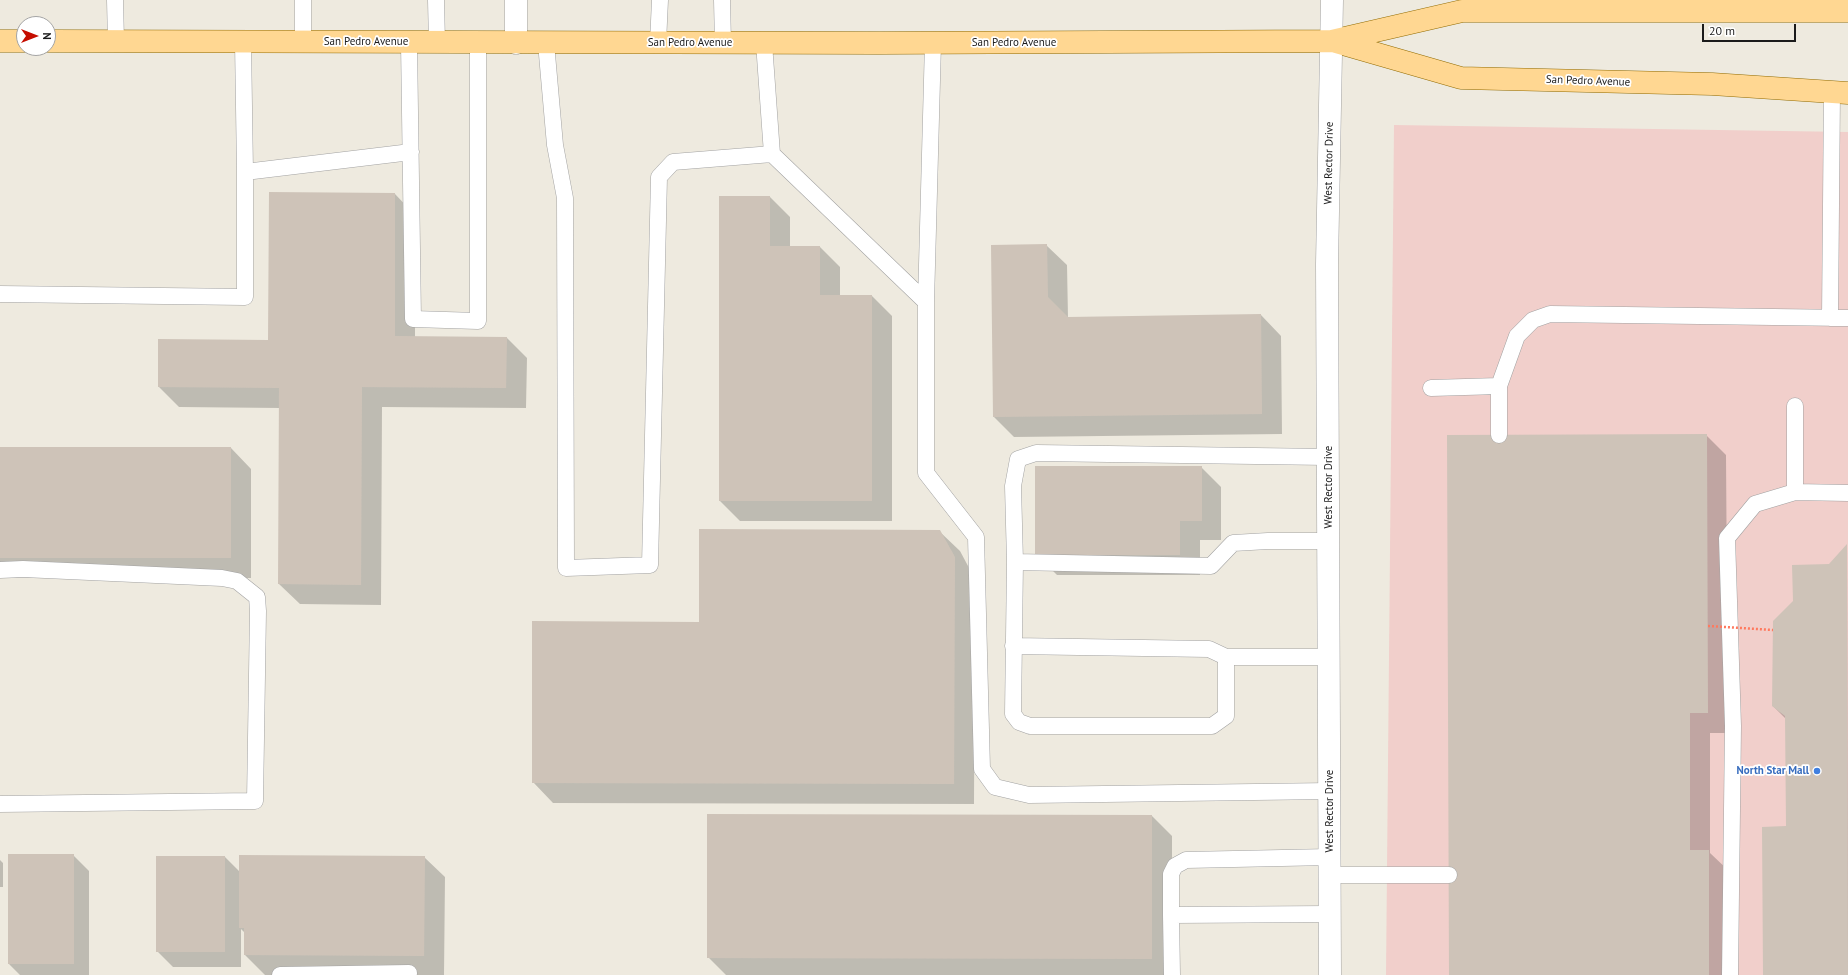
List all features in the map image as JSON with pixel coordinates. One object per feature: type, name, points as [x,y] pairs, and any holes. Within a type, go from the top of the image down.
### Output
[{"type":"main road","name":"San Pedro Avenue","points":[[56,41],[658,43],[1332,41],[1462,11],[1834,7]]},
{"type":"main road","points":[[0,41],[16,41]]},
{"type":"main road","name":"San Pedro Avenue","points":[[1332,41],[1461,78],[1712,84],[1840,92]]},
{"type":"main road","points":[[1840,92],[1848,76]]},
{"type":"street","points":[[516,0],[516,42]]},
{"type":"street","name":"West Rector Drive","points":[[1330,975],[1327,264],[1332,0]]},
{"type":"lane","points":[[115,0],[116,41]]},
{"type":"lane","points":[[303,0],[303,42]]},
{"type":"lane","points":[[436,0],[437,42]]},
{"type":"lane","points":[[658,43],[660,0]]},
{"type":"lane","points":[[722,0],[722,43]]},
{"type":"lane","points":[[0,294],[245,298],[243,42]]},
{"type":"lane","points":[[409,42],[413,319],[478,321],[478,42]]},
{"type":"lane","points":[[546,42],[555,145],[565,198],[566,568],[650,565],[659,177],[673,162],[772,154]]},
{"type":"lane","points":[[764,43],[772,154],[926,302]]},
{"type":"lane","points":[[934,43],[926,302],[926,473],[976,537],[982,769],[995,787],[1029,795],[1330,791]]},
{"type":"lane","points":[[1830,318],[1840,92]]},
{"type":"lane","points":[[245,172],[411,152]]},
{"type":"lane","points":[[1499,435],[1499,386],[1517,336],[1533,320],[1550,314],[1848,318]]},
{"type":"lane","points":[[1431,388],[1499,386]]},
{"type":"lane","points":[[1795,406],[1795,492]]},
{"type":"lane","points":[[1226,657],[1226,716],[1212,726],[1030,726],[1019,722],[1013,714],[1015,562],[1014,486],[1018,459],[1036,453],[1328,457]]},
{"type":"lane","points":[[1730,975],[1732,726],[1727,538],[1755,504],[1795,492],[1848,493]]},
{"type":"lane","points":[[1015,562],[1211,566],[1233,543],[1268,541],[1329,542]]},
{"type":"lane","points":[[0,570],[39,570],[222,578],[237,581],[256,597],[258,611],[255,801],[0,804]]},
{"type":"lane","points":[[1014,646],[1209,649],[1226,657],[1329,657]]},
{"type":"lane","points":[[1172,975],[1171,874],[1175,866],[1186,860],[1330,866],[1449,875]]},
{"type":"lane","points":[[1171,916],[1330,914]]},
{"type":"lane","points":[[280,975],[409,973]]},
{"type":"path","points":[[1708,626],[1772,630]]},
{"type":"shaded area","points":[[1394,125],[1848,132],[1848,975],[1386,975]]},
{"type":"building","points":[[269,192],[395,193],[395,336],[507,337],[506,388],[362,387],[361,585],[278,584],[279,388],[158,387],[158,339],[268,340]]},
{"type":"building","points":[[719,196],[770,196],[770,246],[820,246],[820,295],[872,295],[872,501],[719,501]]},
{"type":"building","points":[[1047,244],[1048,297],[1068,317],[1261,314],[1262,414],[993,417],[991,245]]},
{"type":"building","points":[[1707,434],[1708,713],[1690,713],[1690,850],[1709,850],[1709,975],[1449,975],[1447,435]]},
{"type":"building","points":[[0,447],[231,447],[231,558],[0,558]]},
{"type":"building","points":[[1035,466],[1202,466],[1202,521],[1180,521],[1180,555],[1035,555]]},
{"type":"building","points":[[699,529],[940,530],[955,557],[954,784],[532,783],[532,621],[699,622]]},
{"type":"building","name":"North Star Mall","points":[[1847,544],[1848,975],[1763,975],[1762,827],[1786,826],[1785,716],[1772,706],[1773,621],[1793,601],[1792,565],[1829,564]]},
{"type":"building","points":[[707,814],[1152,815],[1152,959],[707,958]]},
{"type":"building","points":[[8,854],[74,854],[74,964],[8,964]]},
{"type":"building","points":[[239,855],[425,856],[424,956],[244,955],[244,928],[239,928]]},
{"type":"building","points":[[156,856],[225,856],[225,952],[156,952]]},
{"type":"place","name":"North Star Mall","points":[[1817,771]]}]
